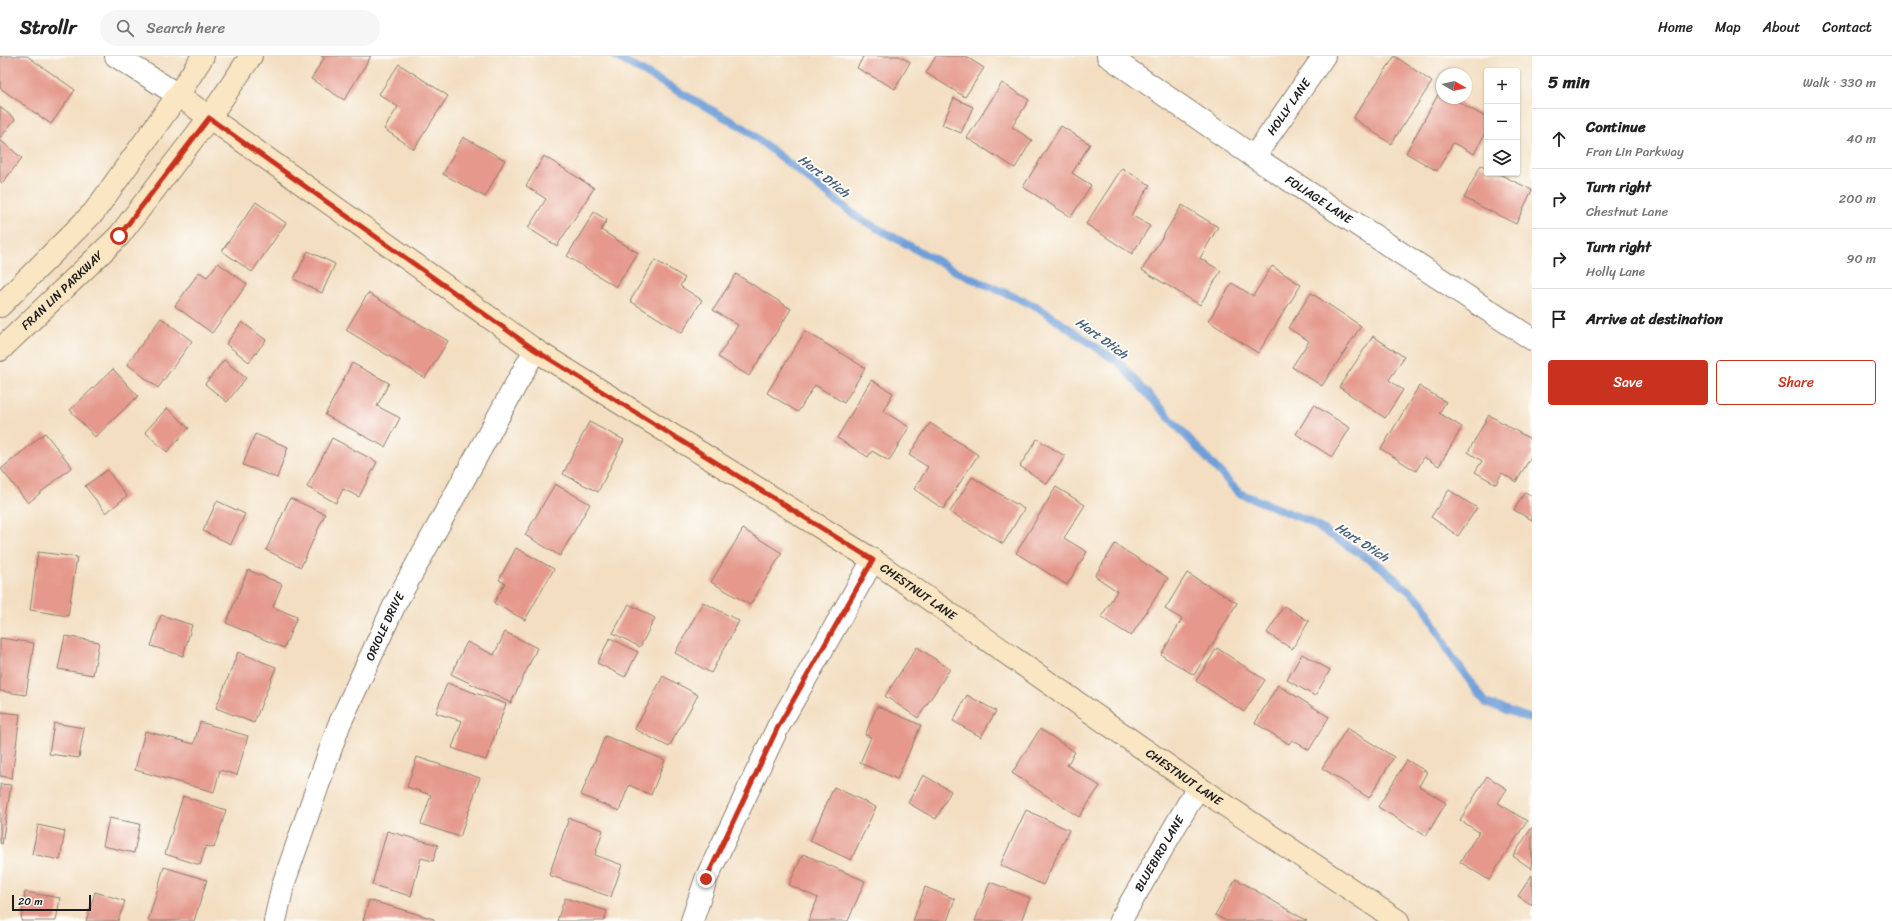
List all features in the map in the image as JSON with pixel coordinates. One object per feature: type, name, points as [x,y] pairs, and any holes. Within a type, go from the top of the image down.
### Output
[{"type":"street","name":"CHESTNUT LANE","points":[[116,56],[178,95],[535,350],[873,560],[1198,787],[1398,921]]},
{"type":"street","points":[[0,306],[94,212],[178,95],[204,56]]},
{"type":"street","name":"FRAN LIN PARKWAY","points":[[0,350],[119,236],[209,118],[251,56]]},
{"type":"street","name":"FOLIAGE LANE","points":[[1108,56],[1254,157],[1532,339]]},
{"type":"street","name":"HOLLY LANE","points":[[1254,157],[1324,56]]},
{"type":"street","name":"ORIOLE DRIVE","points":[[275,921],[283,885],[339,725],[396,604],[535,350]]},
{"type":"street","points":[[692,921],[706,879],[778,727],[873,560]]},
{"type":"street","name":"BLUEBIRD LANE","points":[[1120,921],[1198,787]]},
{"type":"building","points":[[0,56],[27,56],[75,90],[51,124],[0,88]]},
{"type":"building","points":[[321,56],[371,56],[344,100],[311,79],[324,58]]},
{"type":"building","points":[[861,56],[899,56],[910,62],[895,89],[857,68],[863,57]]},
{"type":"building","points":[[936,56],[965,56],[984,68],[965,97],[926,73]]},
{"type":"building","points":[[1395,56],[1432,82],[1391,144],[1353,118]]},
{"type":"building","points":[[399,64],[448,96],[414,149],[384,129],[398,107],[379,94]]},
{"type":"building","points":[[1002,83],[1029,100],[1012,127],[1032,140],[1015,168],[967,138]]},
{"type":"building","points":[[954,98],[973,107],[961,133],[942,125]]},
{"type":"building","points":[[1436,98],[1436,104],[1462,104],[1484,116],[1484,136],[1474,154],[1453,143],[1437,171],[1406,153]]},
{"type":"building","points":[[0,107],[15,119],[0,138]]},
{"type":"building","points":[[1061,126],[1090,144],[1072,173],[1091,185],[1071,217],[1023,187]]},
{"type":"building","points":[[463,137],[505,160],[485,197],[443,174]]},
{"type":"building","points":[[0,140],[22,158],[2,183],[0,181]]},
{"type":"building","points":[[544,156],[594,188],[557,246],[528,228],[546,199],[526,186]]},
{"type":"building","points":[[1481,165],[1484,166],[1484,176],[1503,176],[1532,190],[1516,224],[1464,198]]},
{"type":"building","points":[[1122,168],[1150,185],[1131,215],[1150,226],[1132,254],[1086,224]]},
{"type":"building","points":[[256,202],[286,223],[252,272],[222,251]]},
{"type":"building","points":[[1182,205],[1218,227],[1200,258],[1221,271],[1200,305],[1142,270]]},
{"type":"building","points":[[594,212],[607,220],[601,230],[638,253],[616,287],[567,256]]},
{"type":"building","points":[[308,251],[335,264],[322,293],[294,279]]},
{"type":"building","points":[[655,260],[685,278],[680,286],[702,300],[682,333],[630,301]]},
{"type":"building","points":[[218,263],[247,284],[212,333],[175,306],[199,272],[207,277]]},
{"type":"building","points":[[1272,266],[1301,285],[1258,353],[1208,321],[1232,283],[1253,296]]},
{"type":"building","points":[[736,274],[791,309],[749,376],[718,357],[738,325],[713,310]]},
{"type":"building","points":[[368,293],[448,341],[425,378],[346,330]]},
{"type":"building","points":[[1311,293],[1361,326],[1322,386],[1292,367],[1309,341],[1288,328]]},
{"type":"building","points":[[161,318],[192,341],[158,388],[127,364]]},
{"type":"building","points":[[242,322],[266,340],[249,362],[226,344]]},
{"type":"building","points":[[805,331],[865,368],[844,403],[815,385],[798,412],[767,393]]},
{"type":"building","points":[[1373,336],[1404,357],[1389,380],[1403,390],[1385,418],[1339,387]]},
{"type":"building","points":[[224,360],[246,378],[227,402],[205,384]]},
{"type":"building","points":[[352,363],[389,383],[377,406],[400,418],[385,447],[325,415]]},
{"type":"building","points":[[113,369],[138,396],[95,437],[70,410]]},
{"type":"building","points":[[871,380],[893,393],[883,411],[909,427],[889,461],[872,451],[868,457],[837,438]]},
{"type":"building","points":[[1419,386],[1446,402],[1439,413],[1462,427],[1439,466],[1424,457],[1416,471],[1381,449]]},
{"type":"building","points":[[1314,405],[1350,428],[1332,457],[1296,434]]},
{"type":"building","points":[[167,408],[189,428],[167,452],[145,432]]},
{"type":"building","points":[[1489,415],[1532,440],[1532,455],[1516,482],[1502,473],[1496,484],[1475,472],[1482,461],[1468,452]]},
{"type":"building","points":[[589,422],[624,440],[598,492],[563,474]]},
{"type":"building","points":[[930,423],[978,455],[943,509],[914,489],[928,467],[909,455]]},
{"type":"building","points":[[45,433],[72,467],[28,503],[1,469]]},
{"type":"building","points":[[255,434],[288,447],[277,478],[243,465]]},
{"type":"building","points":[[332,438],[377,462],[359,497],[343,489],[336,503],[307,487]]},
{"type":"building","points":[[1037,439],[1065,456],[1047,484],[1020,466]]},
{"type":"building","points":[[107,470],[127,496],[106,513],[85,486]]},
{"type":"building","points":[[972,477],[1024,509],[1003,544],[950,512]]},
{"type":"building","points":[[555,484],[590,504],[560,556],[525,535]]},
{"type":"building","points":[[1056,487],[1085,505],[1064,538],[1087,552],[1067,585],[1016,553]]},
{"type":"building","points":[[1449,490],[1477,508],[1458,536],[1431,517]]},
{"type":"building","points":[[1525,492],[1532,496],[1532,520],[1514,510]]},
{"type":"building","points":[[290,498],[325,514],[301,567],[266,550]]},
{"type":"building","points":[[217,501],[245,514],[231,544],[203,531]]},
{"type":"building","points":[[743,529],[782,553],[750,605],[711,582]]},
{"type":"building","points":[[1115,544],[1168,578],[1131,636],[1101,617],[1117,591],[1095,576]]},
{"type":"building","points":[[516,548],[554,569],[525,620],[494,603],[505,583],[499,580]]},
{"type":"building","points":[[38,552],[77,557],[68,616],[30,610]]},
{"type":"building","points":[[248,570],[282,584],[273,607],[297,617],[284,648],[226,623]]},
{"type":"building","points":[[1187,573],[1237,603],[1194,675],[1161,655],[1182,619],[1165,609]]},
{"type":"building","points":[[703,602],[739,621],[711,673],[675,653]]},
{"type":"building","points":[[629,604],[655,618],[640,647],[613,633]]},
{"type":"building","points":[[1284,606],[1309,621],[1292,649],[1267,633]]},
{"type":"building","points":[[161,615],[192,625],[183,656],[151,646]]},
{"type":"building","points":[[505,632],[537,648],[511,703],[451,674],[467,642],[494,655]]},
{"type":"building","points":[[65,636],[99,642],[93,675],[58,669]]},
{"type":"building","points":[[0,638],[34,643],[26,695],[0,691]]},
{"type":"building","points":[[610,638],[638,652],[625,677],[597,663]]},
{"type":"building","points":[[917,647],[950,669],[918,718],[885,696]]},
{"type":"building","points":[[1217,648],[1265,680],[1244,712],[1196,681]]},
{"type":"building","points":[[238,652],[276,667],[254,723],[216,708]]},
{"type":"building","points":[[1302,654],[1330,670],[1315,696],[1287,680]]},
{"type":"building","points":[[663,676],[698,695],[669,747],[635,729]]},
{"type":"building","points":[[447,683],[506,704],[486,760],[452,748],[462,721],[436,713]]},
{"type":"building","points":[[1278,685],[1329,717],[1309,750],[1292,740],[1289,744],[1255,723]]},
{"type":"building","points":[[967,695],[996,711],[981,737],[953,721]]},
{"type":"building","points":[[877,706],[921,725],[897,779],[860,763],[871,737],[865,735]]},
{"type":"building","points":[[0,712],[20,714],[12,778],[0,776]]},
{"type":"building","points":[[200,722],[248,736],[237,775],[220,770],[214,792],[135,770],[145,731],[194,744]]},
{"type":"building","points":[[54,723],[84,728],[79,758],[49,754]]},
{"type":"building","points":[[1347,728],[1394,757],[1369,798],[1322,768]]},
{"type":"building","points":[[1040,729],[1075,752],[1067,765],[1100,786],[1079,817],[1012,773]]},
{"type":"building","points":[[605,736],[665,760],[651,795],[629,785],[619,811],[581,795]]},
{"type":"building","points":[[417,757],[480,778],[460,837],[421,824],[431,795],[407,787]]},
{"type":"building","points":[[1407,760],[1427,772],[1419,786],[1446,803],[1426,836],[1378,807]]},
{"type":"building","points":[[923,775],[951,791],[936,819],[908,803]]},
{"type":"building","points":[[1487,776],[1507,789],[1498,803],[1527,821],[1489,880],[1460,862],[1479,832],[1460,820]]},
{"type":"building","points":[[0,784],[11,785],[2,844],[0,843]]},
{"type":"building","points":[[834,787],[876,807],[851,860],[810,841]]},
{"type":"building","points":[[183,796],[226,810],[214,848],[206,846],[200,865],[165,854]]},
{"type":"building","points":[[1026,810],[1069,830],[1043,885],[1000,865]]},
{"type":"building","points":[[109,818],[140,824],[134,853],[103,846]]},
{"type":"building","points":[[569,818],[603,830],[595,855],[622,865],[611,897],[549,875]]},
{"type":"building","points":[[38,825],[65,831],[60,860],[32,854]]},
{"type":"building","points":[[1532,827],[1532,869],[1513,856]]},
{"type":"building","points":[[387,831],[438,845],[433,861],[421,858],[411,896],[372,885]]},
{"type":"building","points":[[803,854],[865,881],[848,921],[808,921],[818,898],[789,885]]},
{"type":"building","points":[[164,867],[207,880],[194,921],[148,921]]},
{"type":"building","points":[[1532,875],[1532,905],[1518,896]]},
{"type":"building","points":[[1236,879],[1307,921],[1226,921],[1215,915]]},
{"type":"building","points":[[990,882],[1030,898],[1021,921],[975,921]]},
{"type":"building","points":[[925,887],[955,899],[947,921],[913,921]]},
{"type":"building","points":[[25,892],[60,898],[56,921],[21,921]]},
{"type":"building","points":[[95,892],[125,901],[118,921],[86,921]]},
{"type":"building","points":[[565,898],[607,911],[604,921],[557,921]]},
{"type":"building","points":[[369,900],[434,919],[434,921],[363,921]]},
{"type":"waterway","name":"Hart Dtich","points":[[615,56],[744,128],[857,217],[961,274],[1036,306],[1118,362],[1239,493],[1309,521],[1380,566],[1423,603],[1450,654],[1486,703],[1532,719]]},
{"type":"route","points":[[119,236],[209,118],[535,350],[873,560],[778,727],[706,879]]}]
